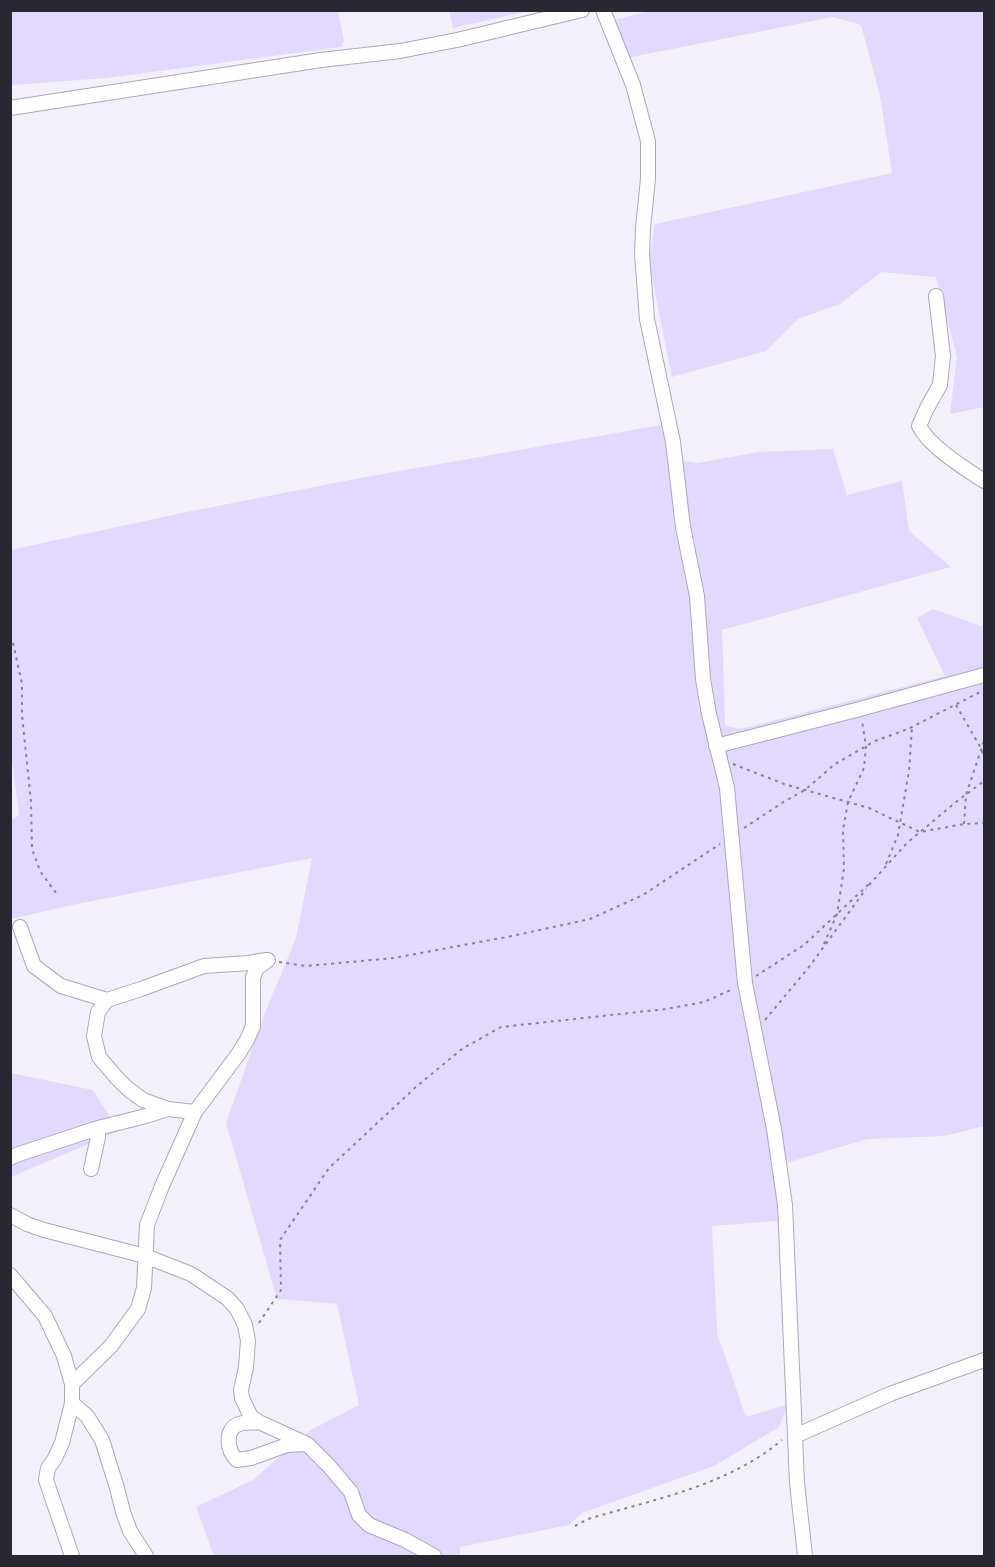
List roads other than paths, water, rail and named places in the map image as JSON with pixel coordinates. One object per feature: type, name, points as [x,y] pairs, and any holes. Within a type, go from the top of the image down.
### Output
[{"type":"street","points":[[10,108],[321,60],[400,51],[582,10]]},
{"type":"street","points":[[603,10],[633,85],[648,141],[648,178],[642,254],[647,319],[674,442],[683,527],[697,596],[703,679],[727,788],[745,983],[774,1129],[785,1204],[797,1483],[805,1557]]},
{"type":"street","points":[[936,296],[944,356],[940,385],[919,426],[933,444],[984,481]]},
{"type":"street","points":[[718,752],[860,709],[984,675]]},
{"type":"street","points":[[20,927],[34,966],[61,986],[107,999],[204,966],[268,960],[257,968],[253,976],[253,1026],[247,1040],[195,1112],[147,1225],[144,1288],[138,1309],[111,1346],[72,1384]]},
{"type":"street","points":[[107,999],[98,1012],[94,1036],[99,1057],[128,1089],[143,1100],[168,1108],[195,1112]]},
{"type":"street","points":[[10,1158],[98,1128],[168,1108]]},
{"type":"street","points":[[91,1169],[98,1128]]},
{"type":"street","points":[[10,1215],[44,1230],[145,1256],[191,1274],[227,1298],[237,1309],[248,1341],[241,1390],[242,1398],[251,1417],[307,1444],[351,1492],[359,1515],[369,1526],[405,1540],[434,1557]]},
{"type":"street","points":[[10,1275],[45,1316],[63,1356],[72,1384],[72,1403],[62,1443],[48,1468],[46,1480],[72,1557]]},
{"type":"street","points":[[795,1436],[890,1394],[984,1360]]},
{"type":"street","points":[[72,1403],[87,1416],[102,1440],[126,1522],[146,1557]]},
{"type":"street","points":[[259,1422],[237,1424],[231,1431],[228,1439],[232,1456],[237,1460],[251,1458],[287,1445],[307,1444]]}]
